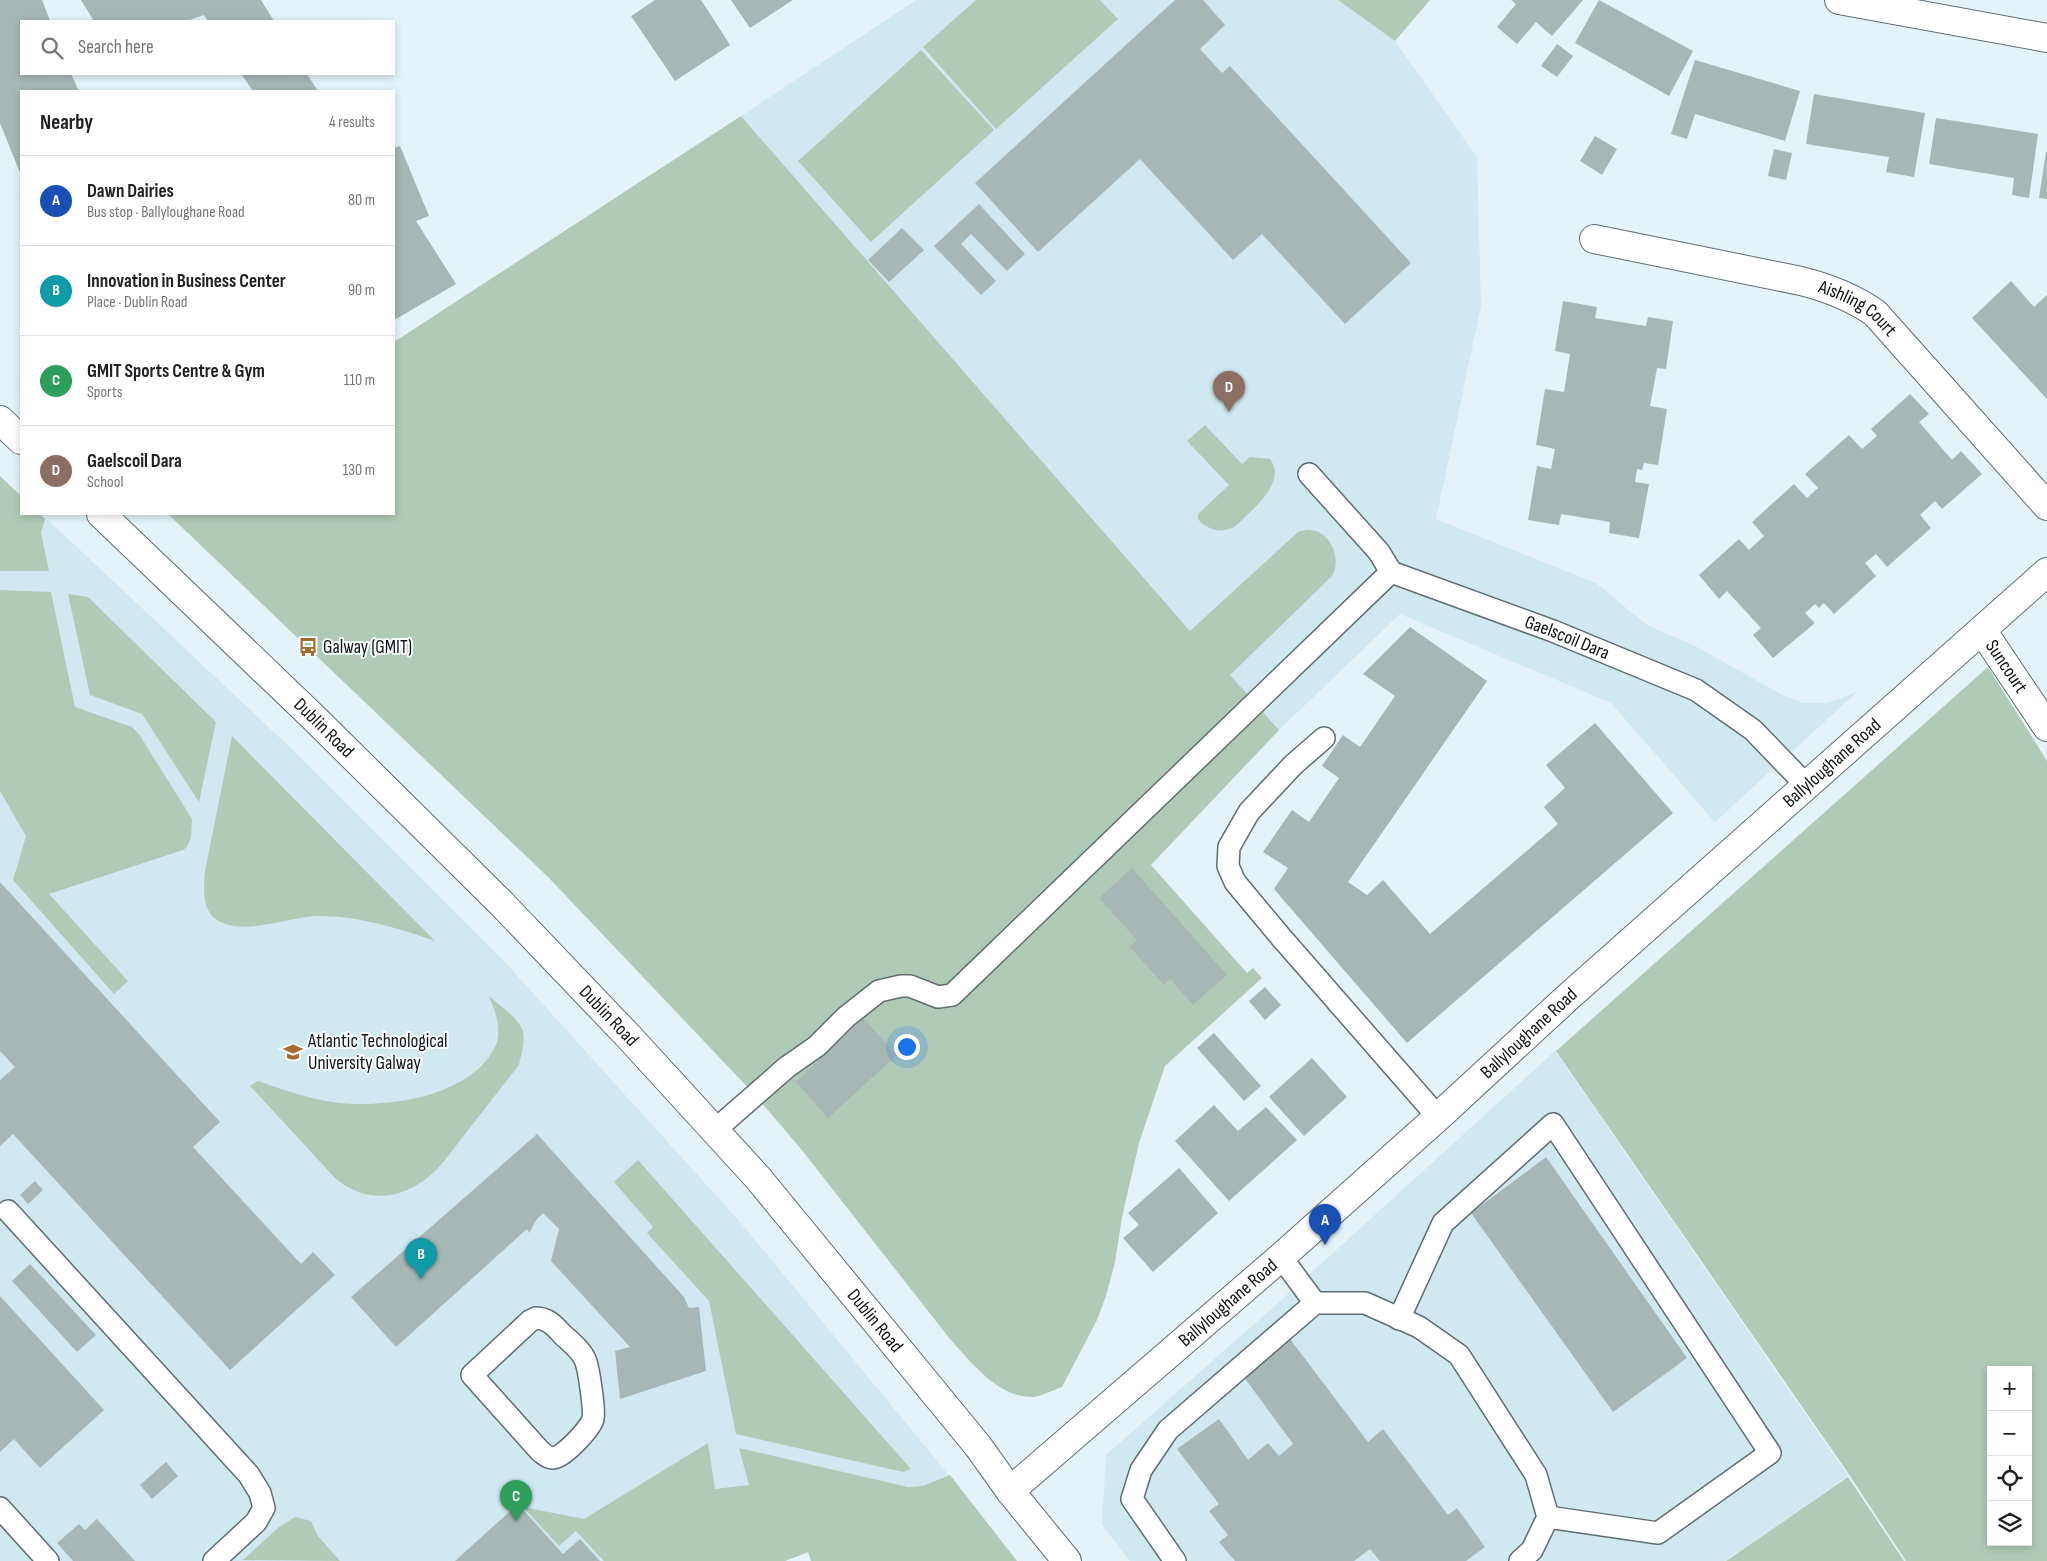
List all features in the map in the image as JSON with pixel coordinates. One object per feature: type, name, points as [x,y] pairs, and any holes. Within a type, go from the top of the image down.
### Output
[{"type":"street","points":[[1839,0],[2047,38]]},
{"type":"street","name":"Aishling Court","points":[[1594,239],[1801,281],[1834,290],[1862,304],[1875,313],[2047,506]]},
{"type":"street","points":[[0,420],[20,439]]},
{"type":"street","name":"Dublin Road","points":[[102,515],[312,716],[502,904],[715,1130],[758,1178],[965,1431],[1010,1491],[1067,1561]]},
{"type":"street","name":"Ballyloughane Road","points":[[1010,1491],[1281,1257],[1438,1117],[1567,998],[2047,572]]},
{"type":"street","name":"Suncourt","points":[[1982,630],[2047,727]]},
{"type":"lane","points":[[715,1130],[787,1067],[817,1046],[846,1017],[878,991],[910,986],[938,997],[952,995],[1391,572],[1379,552],[1309,474]]},
{"type":"lane","name":"Gaelscoil Dara","points":[[1391,572],[1553,631],[1696,690],[1753,730],[1807,786]]},
{"type":"lane","points":[[1324,738],[1293,765],[1249,812],[1229,847],[1228,866],[1235,882],[1273,928],[1438,1117]]},
{"type":"lane","points":[[1399,1318],[1443,1223],[1553,1124],[1770,1453],[1658,1533],[1548,1517]]},
{"type":"lane","points":[[8,1212],[249,1475],[260,1493],[264,1508],[256,1522],[214,1561]]},
{"type":"lane","points":[[1281,1257],[1315,1303]]},
{"type":"lane","points":[[1175,1561],[1132,1499],[1141,1470],[1168,1430],[1315,1303],[1365,1303],[1419,1327],[1459,1355],[1536,1475],[1548,1517],[1532,1550],[1520,1561]]},
{"type":"lane","points":[[536,1318],[543,1318],[576,1347],[586,1361],[594,1413],[592,1420],[588,1429],[561,1456],[548,1457],[472,1375],[530,1321],[536,1318]]},
{"type":"lane","points":[[0,1508],[48,1561]]},
{"type":"shaded area","points":[[916,0],[1338,0],[1395,41],[1477,157],[1481,306],[1436,519],[1596,583],[1647,625],[1697,647],[1782,695],[1803,703],[1827,703],[1857,692],[1715,822],[1611,703],[1400,614],[1279,730],[1190,631],[741,116]]},
{"type":"shaded area","name":"Atlantic Technological University Galway","points":[[0,476],[20,495],[20,515],[41,515],[63,534],[295,752],[503,960],[741,1223],[966,1496],[785,1561],[0,1561]]},
{"type":"shaded area","points":[[1555,1051],[1848,1476],[1725,1561],[1130,1561],[1102,1525],[1106,1455],[1278,1303]]},
{"type":"green space","points":[[976,0],[1100,0],[1118,19],[996,129],[923,47]]},
{"type":"green space","points":[[1338,0],[1430,0],[1395,41]]},
{"type":"green space","points":[[921,50],[994,130],[871,242],[798,161]]},
{"type":"green space","points":[[741,116],[1190,631],[1298,532],[1308,530],[1324,535],[1333,547],[1336,562],[1332,576],[1230,675],[1279,730],[1151,865],[1247,973],[1253,968],[1262,978],[1165,1066],[1139,1143],[1122,1217],[1115,1262],[1106,1296],[1097,1320],[1062,1387],[1033,1397],[1020,1396],[1008,1392],[997,1385],[976,1368],[950,1339],[801,1149],[755,1095],[549,878],[169,515],[395,515],[395,341]]},
{"type":"green space","points":[[1205,425],[1242,464],[1250,457],[1270,459],[1274,467],[1273,482],[1259,504],[1239,523],[1225,530],[1212,529],[1198,519],[1198,514],[1229,485],[1187,441]]},
{"type":"green space","points":[[0,476],[20,495],[20,515],[41,515],[45,519],[41,533],[49,571],[0,571]]},
{"type":"green space","points":[[0,590],[51,592],[75,707],[132,727],[139,734],[192,819],[191,838],[187,847],[183,850],[49,894],[128,981],[114,994],[13,880],[26,836],[0,791]]},
{"type":"green space","points":[[68,594],[88,597],[216,722],[199,802],[142,714],[90,695]]},
{"type":"green space","points":[[1988,667],[2047,761],[2047,1561],[1906,1561],[1846,1470],[1556,1051]]},
{"type":"green space","points":[[232,736],[435,941],[393,927],[349,918],[319,916],[240,927],[228,925],[212,916],[208,910],[205,898],[205,871]]},
{"type":"green space","points":[[489,996],[512,1016],[522,1029],[523,1042],[519,1065],[438,1168],[410,1189],[385,1196],[372,1195],[347,1187],[335,1178],[250,1086],[258,1081],[317,1099],[354,1104],[409,1100],[446,1089],[462,1081],[477,1070],[489,1057],[496,1044],[498,1026]]},
{"type":"green space","points":[[638,1160],[911,1469],[903,1472],[736,1434],[709,1301],[647,1233],[653,1227],[614,1182]]},
{"type":"green space","points":[[708,1443],[715,1489],[749,1485],[739,1448],[908,1487],[923,1486],[950,1475],[1017,1561],[811,1561],[808,1552],[785,1561],[604,1561],[576,1531],[559,1546],[523,1507],[584,1519]]},
{"type":"green space","points":[[1848,1477],[1904,1561],[1726,1561]]},
{"type":"green space","points":[[295,1517],[311,1521],[318,1536],[340,1561],[243,1560],[279,1527]]},
{"type":"building","points":[[0,0],[42,0],[50,20],[20,20],[20,75],[71,75],[79,90],[20,90],[20,173],[0,123]]},
{"type":"building","points":[[81,0],[261,0],[273,20],[207,20],[204,15],[189,20],[93,20]]},
{"type":"building","points":[[655,0],[701,0],[730,45],[675,81],[631,16]]},
{"type":"building","points":[[731,0],[793,0],[750,28]]},
{"type":"building","points":[[1175,0],[1203,0],[1225,25],[1200,49],[1222,73],[1230,66],[1411,263],[1345,324],[1262,234],[1233,260],[1140,159],[1038,252],[975,183]]},
{"type":"building","points":[[1511,0],[1583,0],[1552,36],[1536,22],[1517,44],[1497,27],[1516,4]]},
{"type":"building","points":[[1599,0],[1693,51],[1669,96],[1575,43]]},
{"type":"building","points":[[1557,44],[1573,56],[1557,77],[1541,66]]},
{"type":"building","points":[[1695,60],[1800,91],[1785,141],[1695,114],[1687,139],[1671,134]]},
{"type":"building","points":[[242,75],[308,75],[317,90],[252,90]]},
{"type":"building","points":[[1814,94],[1925,113],[1914,177],[1886,172],[1889,157],[1806,144]]},
{"type":"building","points":[[1936,118],[2038,134],[2029,198],[2012,195],[2014,178],[1929,164]]},
{"type":"building","points":[[1595,136],[1617,149],[1602,175],[1580,161]]},
{"type":"building","points":[[400,146],[429,216],[416,221],[456,284],[396,319],[395,318],[395,148]]},
{"type":"building","points":[[1774,149],[1792,153],[1786,180],[1768,176]]},
{"type":"building","points":[[2047,152],[2047,199],[2039,198]]},
{"type":"building","points":[[979,204],[1025,254],[1007,271],[971,234],[961,244],[996,281],[981,295],[934,246]]},
{"type":"building","points":[[902,228],[924,250],[889,282],[868,260]]},
{"type":"building","points":[[2011,281],[2034,307],[2047,295],[2047,399],[1972,318]]},
{"type":"building","points":[[1563,301],[1597,307],[1595,318],[1646,326],[1648,317],[1673,321],[1666,369],[1657,368],[1650,406],[1667,409],[1658,465],[1644,463],[1642,470],[1637,469],[1635,482],[1649,484],[1639,538],[1609,533],[1610,522],[1561,514],[1559,525],[1528,520],[1537,466],[1551,469],[1555,449],[1536,445],[1545,389],[1564,392],[1570,354],[1555,351]]},
{"type":"building","points":[[1910,394],[1929,414],[1919,422],[1952,460],[1961,451],[1982,474],[1942,509],[1935,501],[1920,515],[1931,528],[1887,567],[1876,554],[1865,563],[1876,576],[1834,614],[1824,603],[1819,608],[1815,604],[1805,613],[1815,623],[1773,658],[1753,635],[1761,628],[1727,591],[1719,599],[1699,575],[1739,539],[1749,550],[1764,536],[1752,522],[1794,484],[1807,498],[1818,488],[1805,474],[1849,435],[1862,449],[1877,436],[1871,429]]},
{"type":"building","points":[[1410,627],[1487,681],[1348,882],[1367,895],[1383,880],[1430,934],[1558,824],[1544,807],[1565,788],[1546,765],[1595,723],[1673,813],[1407,1043],[1274,889],[1288,868],[1263,852],[1292,810],[1309,822],[1339,778],[1322,766],[1343,735],[1360,747],[1395,696],[1363,674]]},
{"type":"building","points":[[1132,868],[1227,975],[1193,1005],[1170,979],[1164,985],[1130,947],[1137,940],[1099,898]]},
{"type":"building","points":[[0,882],[220,1122],[193,1147],[301,1264],[313,1252],[335,1275],[230,1370],[13,1134],[0,1146],[0,1080],[15,1067],[0,1051]]},
{"type":"building","points":[[1265,987],[1281,1005],[1265,1020],[1249,1001]]},
{"type":"building","points":[[863,1018],[897,1055],[828,1118],[796,1082]]},
{"type":"building","points":[[1214,1033],[1261,1086],[1244,1101],[1197,1048]]},
{"type":"building","points":[[1312,1058],[1347,1097],[1304,1136],[1269,1097]]},
{"type":"building","points":[[1214,1105],[1238,1131],[1266,1107],[1297,1140],[1229,1201],[1175,1141]]},
{"type":"building","points":[[537,1134],[684,1297],[689,1308],[699,1307],[706,1371],[620,1399],[615,1351],[630,1347],[551,1261],[559,1229],[543,1213],[529,1233],[527,1229],[396,1347],[351,1297]]},
{"type":"building","points":[[1546,1157],[1687,1358],[1613,1412],[1471,1213]]},
{"type":"building","points":[[1179,1168],[1218,1213],[1153,1272],[1123,1238],[1139,1225],[1128,1213]]},
{"type":"building","points":[[35,1181],[43,1190],[28,1204],[20,1195]]},
{"type":"building","points":[[30,1264],[96,1335],[77,1352],[12,1281]]},
{"type":"building","points":[[0,1296],[104,1410],[40,1468],[14,1439],[0,1452]]},
{"type":"building","points":[[1287,1335],[1368,1442],[1383,1429],[1448,1515],[1457,1508],[1485,1547],[1466,1561],[1380,1561],[1370,1549],[1354,1561],[1235,1561],[1219,1542],[1228,1535],[1209,1511],[1219,1504],[1177,1449],[1219,1419],[1248,1460],[1268,1443],[1279,1456],[1293,1444],[1241,1373]]},
{"type":"building","points":[[166,1462],[178,1476],[152,1499],[140,1485]]},
{"type":"building","points":[[518,1504],[563,1554],[580,1539],[600,1561],[455,1561]]},
{"type":"building","points":[[97,1519],[135,1561],[73,1561],[57,1543],[79,1524],[85,1530]]},
{"type":"place","name":"Gaelscoil Dara","points":[[1229,412]]},
{"type":"place","name":"Galway (GMIT)","points":[[308,647]]},
{"type":"place","name":"Atlantic Technological University Galway","points":[[293,1052]]},
{"type":"place","name":"Dawn Dairies","points":[[1325,1245]]},
{"type":"place","name":"Innovation in Business Center","points":[[421,1279]]},
{"type":"place","name":"GMIT Sports Centre & Gym","points":[[516,1521]]}]
